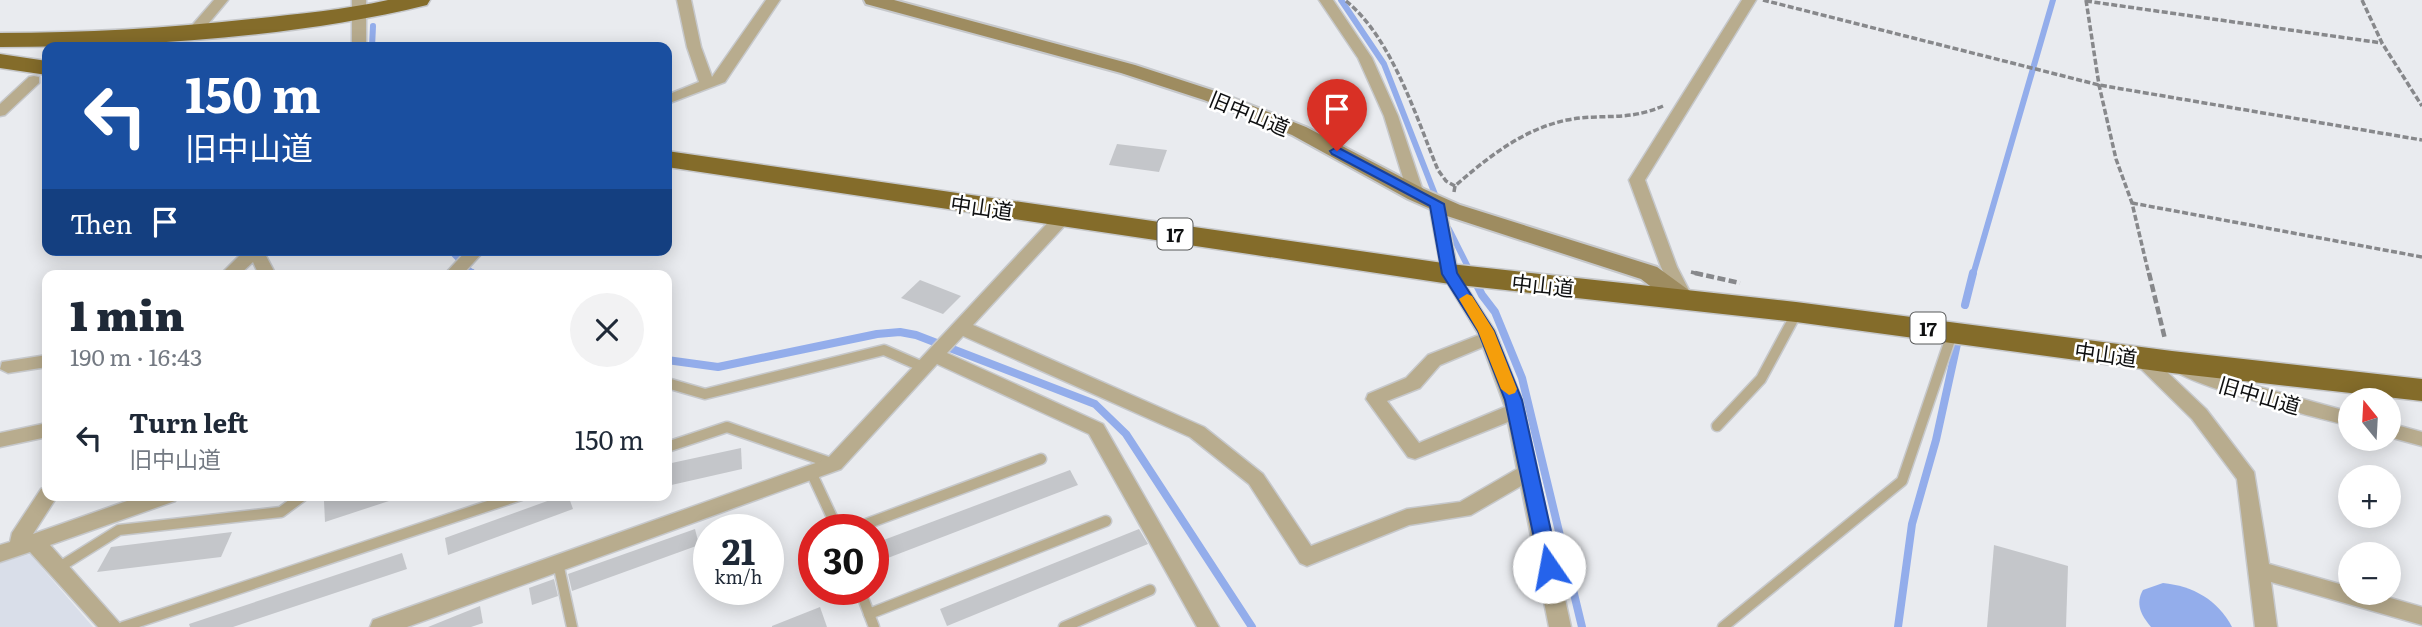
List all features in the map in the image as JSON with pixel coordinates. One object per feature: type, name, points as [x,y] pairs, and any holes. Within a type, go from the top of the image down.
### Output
[{"type":"highway","points":[[197,40],[360,6],[419,0]]},
{"type":"highway","points":[[247,42],[360,6]]},
{"type":"highway","points":[[0,40],[197,40],[262,35]]},
{"type":"highway","points":[[0,61],[41,74]]},
{"type":"highway","name":"中山道","points":[[672,160],[1450,274],[1796,312],[2156,360],[2422,390]]},
{"type":"main road","name":"旧中山道","points":[[873,0],[1128,69],[1211,96],[1299,131],[1444,207],[1649,273],[1685,300]]},
{"type":"street","points":[[197,40],[221,0]]},
{"type":"street","points":[[684,0],[694,47],[707,84]]},
{"type":"street","points":[[672,98],[720,79],[773,0]]},
{"type":"street","points":[[1325,0],[1365,58],[1391,116],[1416,194]]},
{"type":"street","points":[[1685,300],[1669,267],[1637,180],[1749,0]]},
{"type":"street","points":[[359,42],[360,6]]},
{"type":"street","points":[[0,112],[41,74]]},
{"type":"street","points":[[1444,207],[1450,274],[1489,338],[1515,411],[1560,627]]},
{"type":"street","points":[[381,627],[834,464],[1062,218]]},
{"type":"street","points":[[233,270],[249,256]]},
{"type":"street","points":[[457,270],[471,256]]},
{"type":"street","points":[[956,332],[1197,432],[1256,479],[1307,557],[1407,517],[1464,509],[1528,472]]},
{"type":"street","points":[[1489,338],[1434,360],[1413,383],[1375,399],[1415,453],[1515,411]]},
{"type":"street","points":[[931,358],[1096,429],[1208,627]]},
{"type":"street","points":[[2156,360],[2247,477],[2266,627]]},
{"type":"street","name":"旧中山道","points":[[2156,360],[2203,378],[2338,416]]},
{"type":"street","points":[[8,367],[42,362]]},
{"type":"street","points":[[0,440],[42,431]]},
{"type":"street","points":[[2401,433],[2422,439]]},
{"type":"street","points":[[44,501],[19,539],[35,543],[112,627]]},
{"type":"street","points":[[0,554],[151,501]]},
{"type":"street","points":[[2259,569],[2422,616]]},
{"type":"lane","points":[[1717,426],[1760,379],[1796,312]]},
{"type":"lane","points":[[1723,627],[1902,481],[1952,331]]},
{"type":"lane","points":[[672,384],[705,394],[884,349],[931,358]]},
{"type":"lane","points":[[672,445],[727,427],[834,464]]},
{"type":"lane","points":[[889,516],[1041,459]]},
{"type":"lane","points":[[811,472],[831,514]]},
{"type":"lane","points":[[58,568],[119,530],[281,512],[296,501]]},
{"type":"lane","points":[[123,627],[503,501]]},
{"type":"lane","points":[[869,614],[1106,521]]},
{"type":"lane","points":[[558,564],[572,627]]},
{"type":"lane","points":[[1064,627],[1150,590]]},
{"type":"lane","points":[[866,605],[874,627]]},
{"type":"path","points":[[1762,0],[2099,85],[2422,140]]},
{"type":"path","points":[[2156,360],[2132,203],[2116,159],[2099,85],[2086,0],[2382,43]]},
{"type":"path","points":[[2362,0],[2382,43],[2422,106]]},
{"type":"path","points":[[1444,207],[1455,186],[1512,142],[1569,120],[1639,117],[1668,103]]},
{"type":"path","points":[[2132,203],[2422,257]]},
{"type":"shaded area","points":[[30,554],[93,627],[0,627],[0,563]]},
{"type":"water","points":[[2163,583],[2184,587],[2204,596],[2220,609],[2232,627],[2151,627],[2140,609],[2139,600],[2143,590]]},
{"type":"building","points":[[1117,144],[1167,150],[1159,172],[1109,165]]},
{"type":"building","points":[[920,280],[961,296],[943,314],[901,298]]},
{"type":"building","points":[[741,448],[742,469],[672,485],[672,463]]},
{"type":"building","points":[[1070,470],[1078,485],[889,558],[889,538]]},
{"type":"building","points":[[324,501],[389,501],[325,522]]},
{"type":"building","points":[[547,501],[570,501],[573,509],[448,555],[445,538]]},
{"type":"building","points":[[1139,529],[1148,544],[947,626],[940,609]]},
{"type":"building","points":[[693,530],[693,547],[572,591],[568,574]]},
{"type":"building","points":[[232,532],[221,557],[97,572],[111,547]]},
{"type":"building","points":[[1994,545],[2068,566],[2066,627],[1987,627]]},
{"type":"building","points":[[402,553],[407,569],[233,627],[190,627],[189,624]]},
{"type":"building","points":[[554,579],[558,596],[532,605],[529,588]]},
{"type":"building","points":[[480,606],[483,623],[471,627],[428,627]]},
{"type":"building","points":[[820,607],[827,627],[772,627],[772,626]]},
{"type":"waterway","points":[[1341,0],[1384,64],[1438,202]]},
{"type":"waterway","points":[[1973,275],[2053,0]]},
{"type":"waterway","points":[[372,42],[373,26]]},
{"type":"waterway","points":[[1449,229],[1482,295],[1495,312],[1522,378],[1582,627]]},
{"type":"waterway","points":[[456,256],[469,270]]},
{"type":"waterway","points":[[1965,305],[1973,273]]},
{"type":"waterway","points":[[672,361],[718,367],[877,334],[900,332],[916,335],[1095,404],[1126,434],[1252,627]]},
{"type":"waterway","points":[[1898,627],[1912,524],[1936,440],[1957,344]]},
{"type":"slow traffic","points":[[1467,299],[1486,331],[1509,389]]},
{"type":"route","points":[[1337,151],[1437,204],[1450,274],[1486,331],[1513,400],[1549,567]]}]
